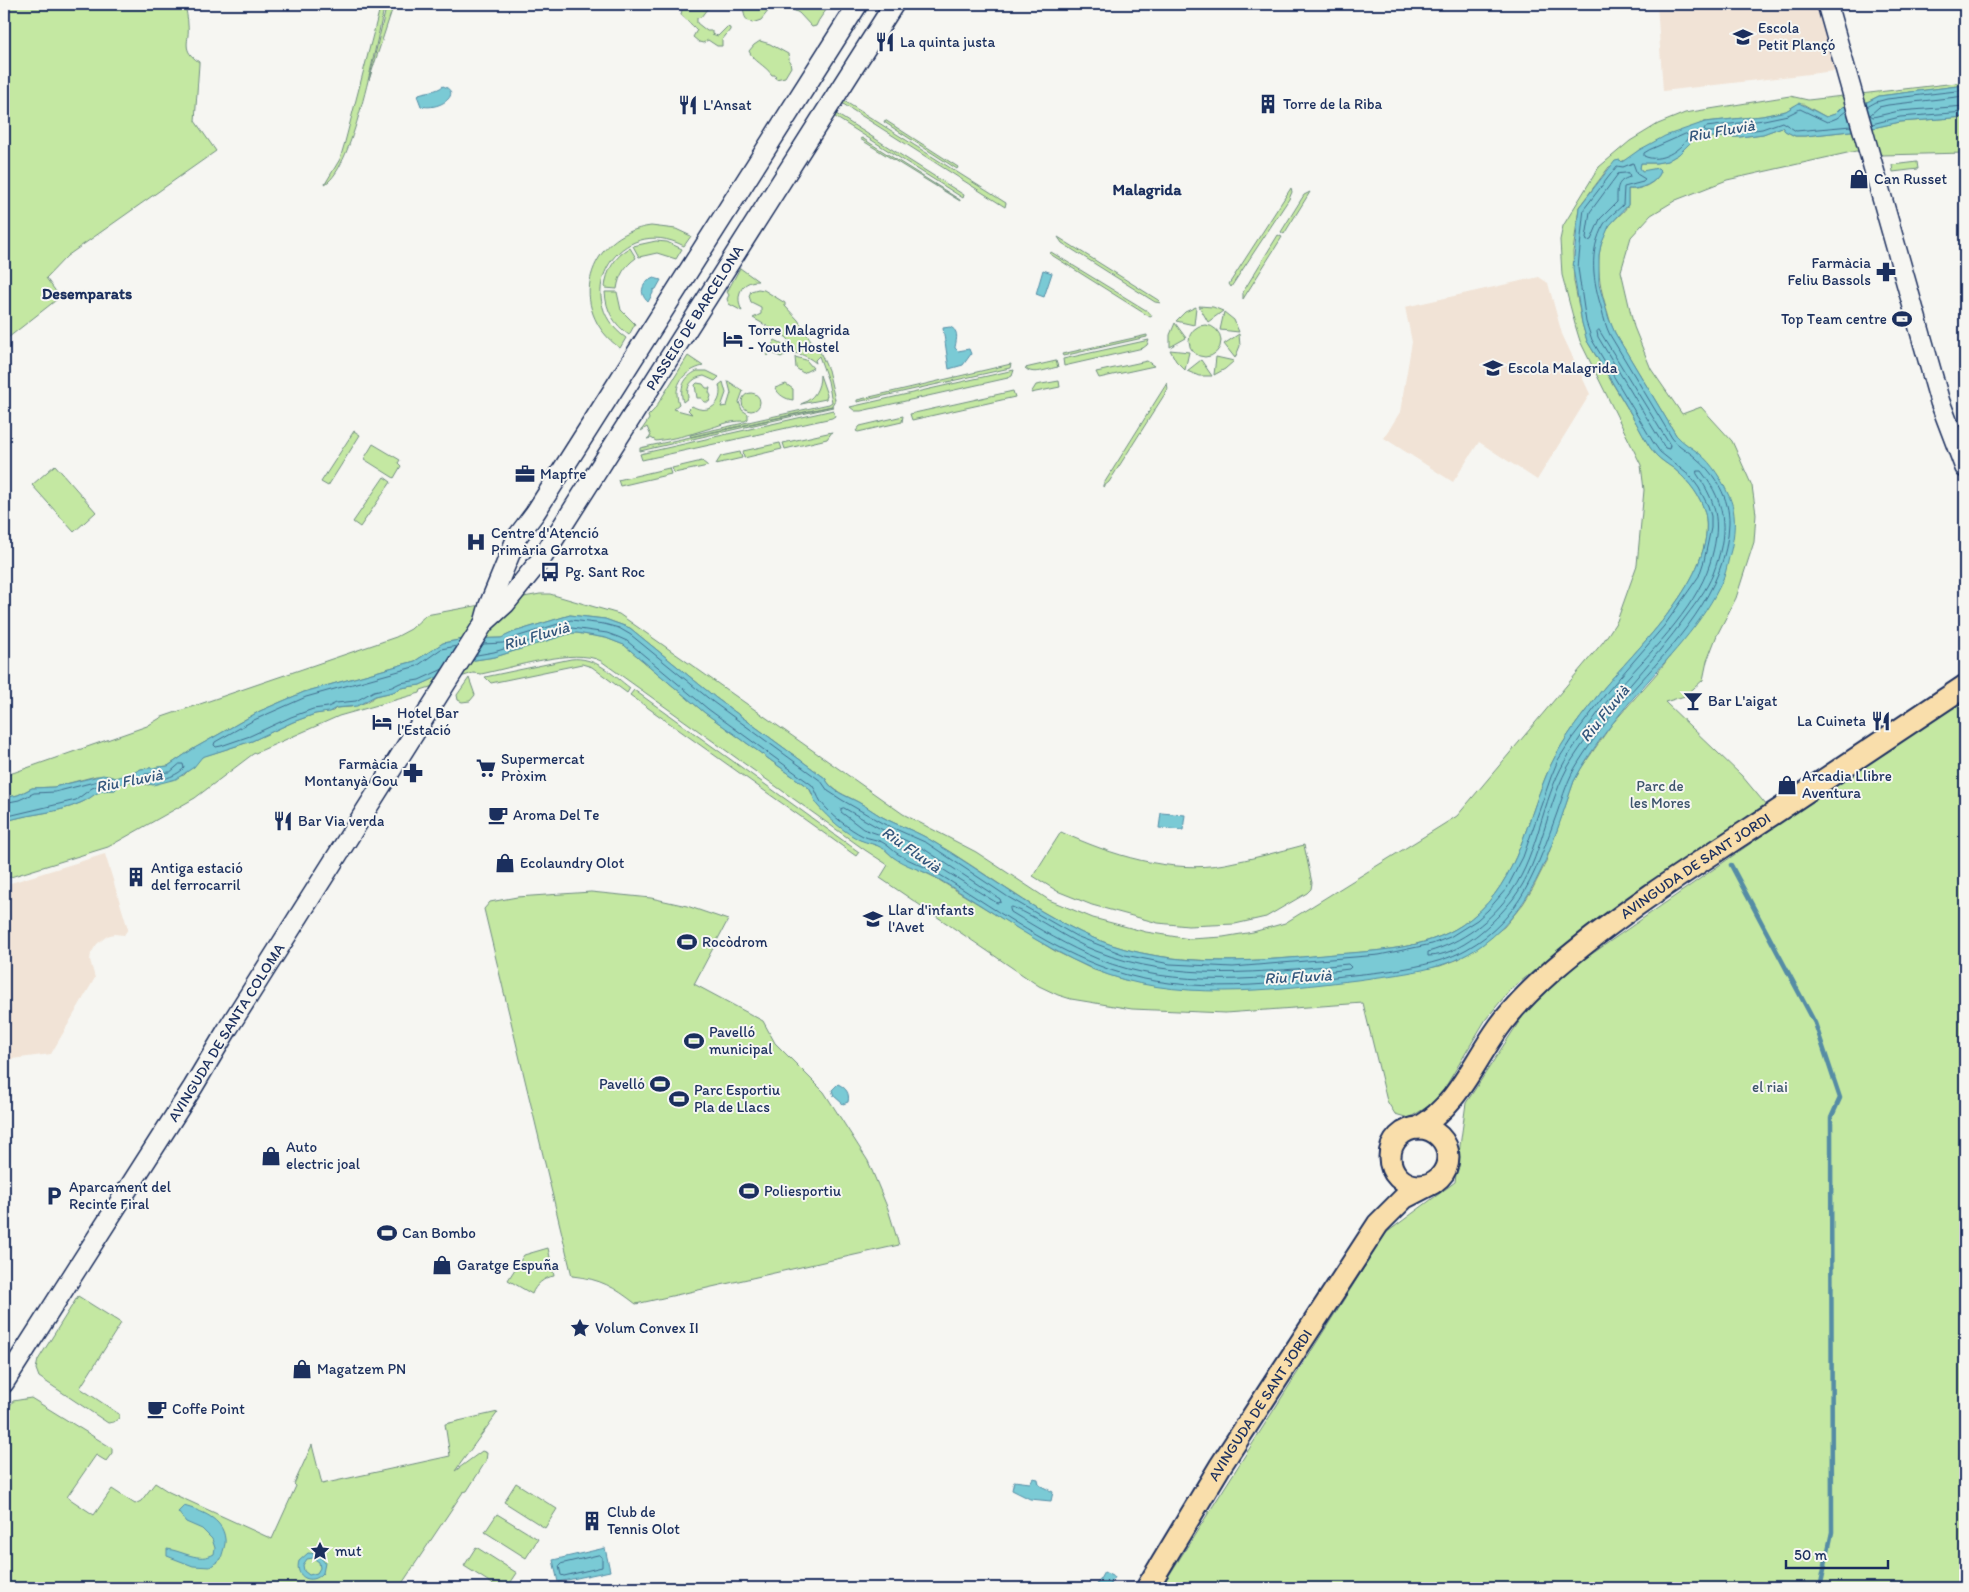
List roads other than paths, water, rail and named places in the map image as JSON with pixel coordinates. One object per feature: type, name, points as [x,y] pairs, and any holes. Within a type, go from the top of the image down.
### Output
[{"type":"main road","name":"PASSEIG DE BARCELONA","points":[[487,614],[520,532],[535,513],[858,4]]},
{"type":"main road","name":"PASSEIG DE BARCELONA","points":[[487,614],[505,604],[542,558],[894,4]]},
{"type":"main road","points":[[1827,4],[1940,402],[1965,468]]},
{"type":"main road","name":"AVINGUDA DE SANTA COLOMA","points":[[4,1383],[193,1087],[232,1022],[448,681],[487,614]]},
{"type":"main road","name":"AVINGUDA DE SANT JORDI","points":[[1418,1128],[1444,1109],[1463,1086],[1500,1025],[1548,974],[1582,945],[1688,869],[1965,686]]},
{"type":"main road","name":"AVINGUDA DE SANT JORDI","points":[[1448,1156],[1450,1124],[1463,1086]]},
{"type":"main road","points":[[1418,1128],[1430,1130],[1441,1138],[1446,1146],[1448,1156],[1444,1172],[1433,1183],[1416,1186],[1404,1182],[1396,1175],[1390,1161],[1390,1153],[1396,1139],[1405,1132],[1418,1128]]},
{"type":"main road","name":"AVINGUDA DE SANT JORDI","points":[[1378,1224],[1388,1192],[1390,1161]]},
{"type":"main road","name":"AVINGUDA DE SANT JORDI","points":[[1147,1588],[1221,1465],[1378,1224],[1404,1198],[1433,1183]]},
{"type":"water","name":"Riu Fluvià","points":[[1965,85],[1965,117],[1900,122],[1868,129],[1805,136],[1795,136],[1785,131],[1782,127],[1763,134],[1740,137],[1706,137],[1693,140],[1679,154],[1667,161],[1641,163],[1640,168],[1642,171],[1658,168],[1661,171],[1656,179],[1647,185],[1628,189],[1628,205],[1609,226],[1601,245],[1599,285],[1615,333],[1676,435],[1709,462],[1726,489],[1733,507],[1734,529],[1726,572],[1706,611],[1695,626],[1618,717],[1580,770],[1574,781],[1541,871],[1517,911],[1501,929],[1482,945],[1454,961],[1422,970],[1357,980],[1258,990],[1224,991],[1189,990],[1156,986],[1124,980],[1093,969],[1032,938],[935,877],[898,860],[880,847],[860,840],[848,833],[831,820],[817,805],[809,788],[705,713],[624,645],[606,638],[577,633],[495,657],[475,660],[420,685],[401,688],[375,696],[357,706],[336,708],[329,712],[315,714],[293,722],[252,741],[202,757],[194,767],[176,779],[153,785],[129,781],[120,784],[115,790],[99,792],[71,807],[4,822],[4,798],[18,795],[32,788],[54,787],[103,775],[115,778],[141,769],[168,766],[193,749],[260,711],[304,692],[415,661],[443,643],[464,639],[501,638],[514,632],[570,615],[605,619],[630,628],[716,698],[825,778],[835,790],[884,818],[916,832],[951,852],[1061,922],[1110,944],[1141,953],[1173,958],[1237,961],[1383,950],[1433,939],[1462,925],[1480,911],[1495,894],[1516,858],[1550,766],[1561,746],[1595,699],[1666,616],[1697,568],[1705,543],[1706,519],[1699,497],[1684,478],[1653,451],[1587,341],[1582,323],[1573,268],[1579,207],[1615,161],[1620,160],[1622,162],[1665,136],[1705,122],[1762,116],[1786,111],[1799,103],[1826,117],[1835,114],[1842,107],[1867,102],[1879,96]]},
{"type":"water","points":[[443,86],[449,89],[451,93],[447,100],[435,106],[421,106],[418,98],[419,94]]},
{"type":"water","points":[[1043,270],[1052,273],[1044,297],[1036,294]]},
{"type":"water","points":[[654,278],[661,280],[656,289],[653,290],[648,302],[643,295],[643,288],[647,282]]},
{"type":"water","points":[[950,327],[956,333],[955,348],[958,351],[969,349],[971,354],[963,365],[949,369],[943,328]]},
{"type":"water","points":[[1161,813],[1185,815],[1183,830],[1159,828]]},
{"type":"water","points":[[838,1084],[848,1093],[848,1102],[843,1104],[834,1096],[832,1090]]},
{"type":"water","points":[[1033,1478],[1038,1479],[1039,1485],[1053,1492],[1051,1501],[1030,1499],[1012,1490],[1014,1481],[1030,1483]]},
{"type":"water","points":[[184,1506],[210,1516],[216,1521],[223,1532],[225,1541],[221,1559],[210,1567],[193,1566],[167,1556],[167,1549],[197,1557],[214,1554],[215,1548],[212,1539],[202,1529],[186,1522],[178,1512]]},
{"type":"water","points":[[605,1548],[610,1571],[558,1582],[553,1560]]},
{"type":"water","points":[[308,1553],[318,1554],[325,1563],[323,1573],[314,1579],[305,1578],[299,1571],[299,1561]],"holes":[[[313,1558],[319,1562],[320,1568],[317,1573],[309,1575],[304,1571],[303,1565],[307,1559]]]},
{"type":"water","points":[[1104,1572],[1114,1577],[1108,1588],[1095,1588]]},
{"type":"waterway","points":[[1731,865],[1815,1023],[1840,1098],[1831,1118],[1832,1532],[1820,1588]]},
{"type":"place","name":"Escola Petit Plançó","points":[[1743,37]]},
{"type":"place","name":"La quinta justa","points":[[885,42]]},
{"type":"place","name":"Torre de la Riba","points":[[1268,104]]},
{"type":"place","name":"L'Ansat","points":[[688,105]]},
{"type":"place","name":"Can Russet","points":[[1859,179]]},
{"type":"place","name":"Farmàcia Feliu Bassols","points":[[1886,272]]},
{"type":"place","name":"Top Team centre","points":[[1902,319]]},
{"type":"place","name":"Torre Malagrida - Youth Hostel","points":[[733,339]]},
{"type":"place","name":"Escola Malagrida","points":[[1493,368]]},
{"type":"place","name":"Mapfre","points":[[525,474]]},
{"type":"place","name":"Centre d'Atenció Primària Garrotxa","points":[[476,542]]},
{"type":"place","name":"Pg. Sant Roc","points":[[550,572]]},
{"type":"place","name":"Bar L'aigat","points":[[1693,701]]},
{"type":"place","name":"La Cuineta","points":[[1881,721]]},
{"type":"place","name":"Hotel Bar l'Estació","points":[[382,722]]},
{"type":"place","name":"Supermercat Pròxim","points":[[486,768]]},
{"type":"place","name":"Farmàcia Montanyà Gou","points":[[413,773]]},
{"type":"place","name":"Arcadia Llibre Aventura","points":[[1787,785]]},
{"type":"place","name":"Aroma Del Te","points":[[498,815]]},
{"type":"place","name":"Bar Via verda","points":[[283,821]]},
{"type":"place","name":"Ecolaundry Olot","points":[[505,863]]},
{"type":"place","name":"Antiga estació del ferrocarril","points":[[136,877]]},
{"type":"place","name":"Llar d'infants l'Avet","points":[[873,919]]},
{"type":"place","name":"Rocòdrom","points":[[687,942]]},
{"type":"place","name":"Pavelló municipal","points":[[694,1041]]},
{"type":"place","name":"Pavelló","points":[[660,1084]]},
{"type":"place","name":"Parc Esportiu Pla de Llacs","points":[[679,1099]]},
{"type":"place","name":"Auto electric joal","points":[[271,1156]]},
{"type":"place","name":"Poliesportiu","points":[[749,1191]]},
{"type":"place","name":"Aparcament del Recinte Firal","points":[[54,1196]]},
{"type":"place","name":"Can Bombo","points":[[387,1233]]},
{"type":"place","name":"Garatge Espuña","points":[[442,1265]]},
{"type":"place","name":"Volum Convex II","points":[[580,1328]]},
{"type":"place","name":"Magatzem PN","points":[[302,1369]]},
{"type":"place","name":"Coffe Point","points":[[157,1409]]},
{"type":"place","name":"Club de Tennis Olot","points":[[592,1521]]},
{"type":"place","name":"mut","points":[[320,1551]]},
{"type":"district","name":"Malagrida","points":[[1147,189]]},
{"type":"district","name":"Desemparats","points":[[87,293]]},
{"type":"park label","name":"Parc de les Mores","points":[[1660,794]]},
{"type":"park label","name":"el riai","points":[[1770,1087]]}]
